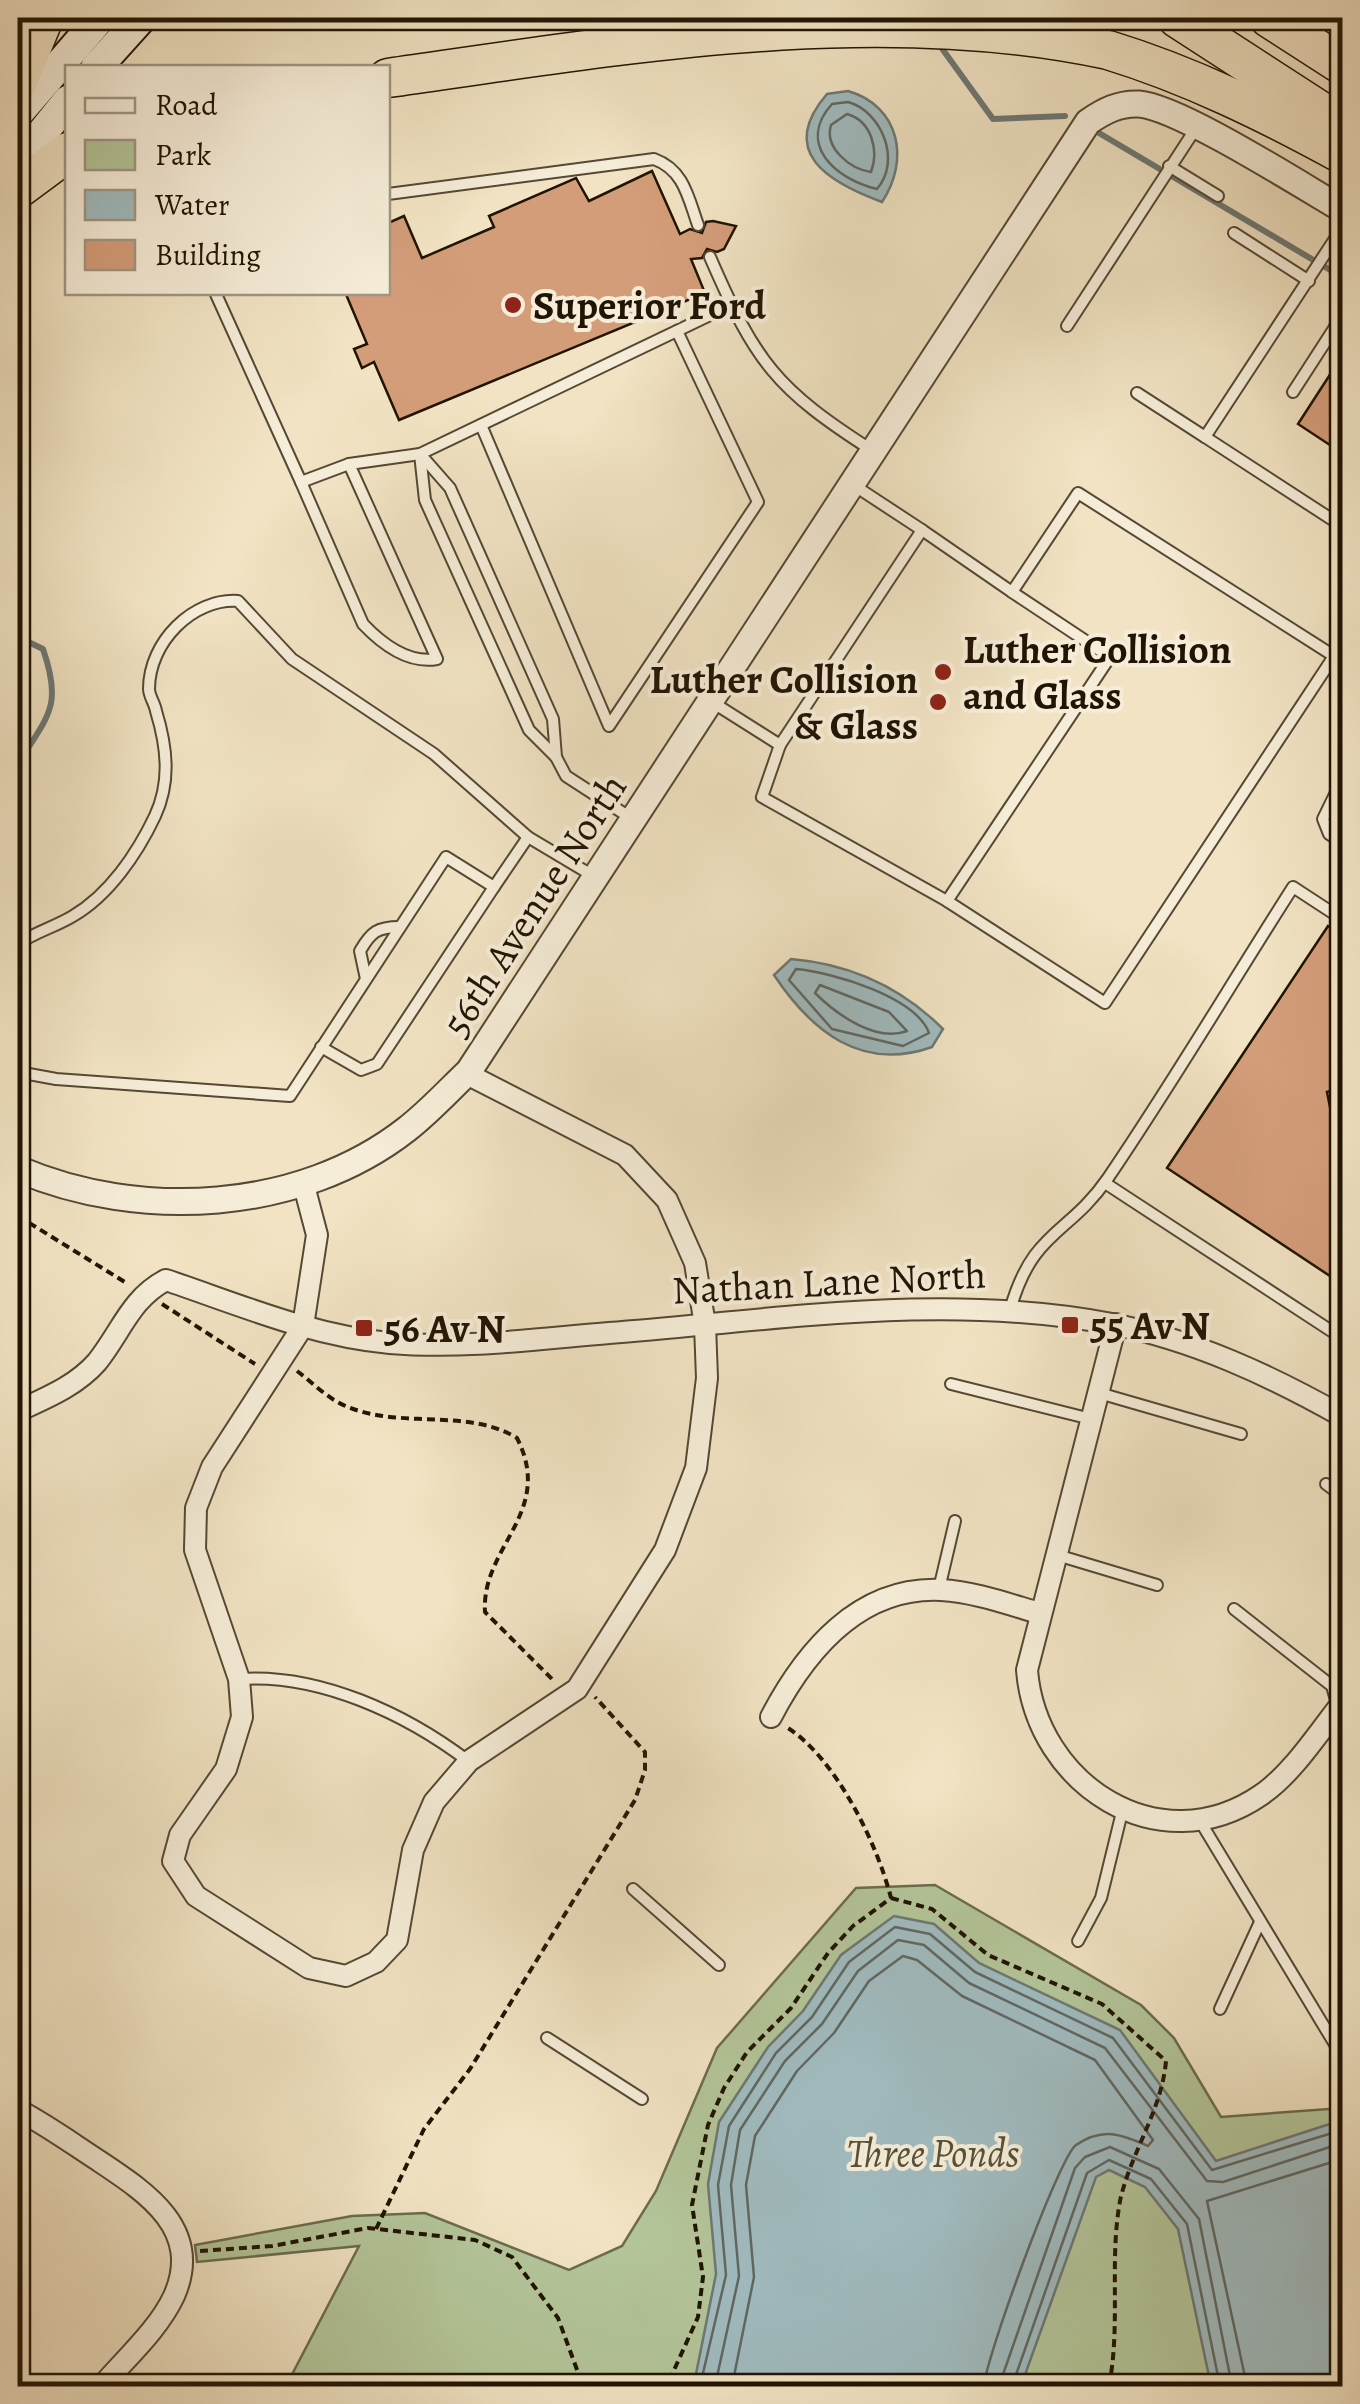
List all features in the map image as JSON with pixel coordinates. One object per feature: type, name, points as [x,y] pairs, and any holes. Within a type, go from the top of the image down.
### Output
[{"type":"highway","points":[[18,81],[44,18]]},
{"type":"highway","points":[[1177,18],[1342,125]]},
{"type":"highway","points":[[1269,18],[1342,65]]},
{"type":"highway","points":[[390,78],[800,20],[933,20],[1018,30],[1106,49],[1230,96],[1342,154]]},
{"type":"highway","points":[[18,189],[65,154]]},
{"type":"main road","points":[[18,113],[100,18]]},
{"type":"main road","points":[[99,65],[140,18]]},
{"type":"main road","points":[[18,162],[65,105]]},
{"type":"street","name":"56th Avenue North","points":[[303,1182],[328,1174],[406,1130],[466,1074],[1088,122],[1118,106],[1142,104],[1196,128]]},
{"type":"street","points":[[1196,128],[1342,209]]},
{"type":"street","points":[[18,1168],[105,1196],[216,1202],[303,1182],[317,1235],[303,1326],[212,1467],[196,1508],[194,1550],[239,1679],[242,1717],[226,1769],[180,1835],[173,1861],[196,1896],[310,1968],[346,1976],[376,1962],[396,1940],[413,1850],[434,1802],[469,1762],[577,1690],[664,1550],[696,1468],[708,1378],[695,1263],[667,1200],[625,1155],[466,1074]]},
{"type":"street","points":[[18,1412],[71,1385],[96,1362],[143,1292],[166,1280],[303,1326]]},
{"type":"street","name":"Nathan Lane North","points":[[303,1326],[335,1336],[393,1343],[453,1344],[924,1308],[1010,1310],[1116,1324],[1212,1353],[1284,1384],[1342,1416]]},
{"type":"street","points":[[1116,1324],[1027,1670],[1038,1725],[1058,1758],[1078,1778],[1123,1808],[1166,1823],[1200,1821],[1262,1794],[1341,1708]]},
{"type":"street","points":[[772,1717],[812,1650],[842,1623],[876,1604],[939,1590],[1040,1613]]},
{"type":"street","points":[[18,2110],[158,2202],[174,2223],[181,2253],[174,2294],[161,2317],[102,2386]]},
{"type":"lane","points":[[1067,326],[1196,128]]},
{"type":"lane","points":[[390,194],[654,159],[668,164],[682,178],[698,225]]},
{"type":"lane","points":[[1169,166],[1218,196]]},
{"type":"lane","points":[[1205,437],[1342,228]]},
{"type":"lane","points":[[1234,233],[1309,282]]},
{"type":"lane","points":[[710,257],[731,305],[776,380],[812,412],[874,451]]},
{"type":"lane","points":[[216,295],[364,624],[376,638],[412,659],[437,659],[350,464]]},
{"type":"lane","points":[[301,482],[350,464],[420,454],[731,305]]},
{"type":"lane","points":[[1292,392],[1339,330],[1342,315]]},
{"type":"lane","points":[[481,425],[609,726],[758,502],[677,331]]},
{"type":"lane","points":[[1137,393],[1342,526]]},
{"type":"lane","points":[[420,454],[450,488],[552,719],[556,757]]},
{"type":"lane","points":[[420,454],[426,500],[529,730],[556,757],[566,776],[635,820]]},
{"type":"lane","points":[[852,485],[1110,657],[948,901]]},
{"type":"lane","points":[[922,530],[780,746],[762,797],[948,901],[1105,1003],[1334,656],[1078,493],[1012,592]]},
{"type":"lane","points":[[18,944],[72,917],[108,889],[154,820],[166,788],[164,748],[149,690],[160,650],[175,627],[215,600],[238,601],[292,659],[434,754],[528,837],[596,878]]},
{"type":"lane","points":[[712,702],[780,746]]},
{"type":"lane","points":[[1342,780],[1323,819],[1329,834],[1342,843]]},
{"type":"lane","points":[[322,1047],[361,1070],[378,1064],[528,837]]},
{"type":"lane","points":[[18,1072],[56,1080],[290,1096],[446,857],[494,887]]},
{"type":"lane","points":[[1010,1310],[1021,1272],[1034,1250],[1105,1182],[1292,887],[1342,919]]},
{"type":"lane","points":[[366,978],[360,951],[369,936],[380,927],[400,927]]},
{"type":"lane","points":[[1105,1182],[1342,1338]]},
{"type":"lane","points":[[950,1384],[1092,1420]]},
{"type":"lane","points":[[1099,1393],[1240,1434]]},
{"type":"lane","points":[[1326,1484],[1342,1496]]},
{"type":"lane","points":[[939,1590],[955,1521]]},
{"type":"lane","points":[[1056,1555],[1157,1586]]},
{"type":"lane","points":[[1234,1608],[1332,1686],[1341,1708]]},
{"type":"lane","points":[[239,1679],[267,1677],[306,1684],[412,1721],[469,1762]]},
{"type":"lane","points":[[1078,1941],[1100,1898],[1123,1808]]},
{"type":"lane","points":[[1200,1821],[1340,2051]]},
{"type":"lane","points":[[633,1888],[719,1965]]},
{"type":"lane","points":[[1220,2008],[1260,1922]]},
{"type":"lane","points":[[547,2038],[642,2099]]},
{"type":"path","points":[[18,1216],[260,1368],[294,1368],[346,1407],[440,1422],[487,1424],[517,1438],[529,1476],[525,1507],[491,1575],[484,1596],[485,1612],[560,1687],[593,1696],[645,1752],[645,1770],[635,1800],[470,2069],[424,2129],[376,2229]]},
{"type":"path","points":[[772,1717],[811,1743],[882,1861],[891,1898]]},
{"type":"path","points":[[891,1898],[932,1910],[988,1954],[1102,2004],[1166,2061],[1165,2074],[1120,2200],[1115,2274],[1118,2342],[1109,2386]]},
{"type":"path","points":[[657,2386],[670,2379],[698,2318],[703,2277],[692,2205],[708,2124],[724,2088],[747,2052],[791,2008],[828,1953],[853,1926],[891,1898]]},
{"type":"path","points":[[181,2253],[272,2246],[376,2229],[475,2240],[512,2256],[558,2318],[583,2386]]},
{"type":"green space","name":"Three Ponds","points":[[935,1885],[1141,2005],[1174,2038],[1221,2117],[1342,2108],[1342,2386],[286,2386],[359,2246],[197,2262],[195,2245],[352,2216],[425,2213],[569,2270],[622,2246],[656,2191],[717,2048],[856,1888]]},
{"type":"water","points":[[848,91],[879,109],[895,136],[896,169],[882,202],[828,174],[808,148],[807,133],[813,114],[827,94]]},
{"type":"water","points":[[791,959],[834,966],[873,980],[910,1001],[943,1029],[932,1047],[907,1053],[883,1054],[841,1042],[805,1014],[774,975]]},
{"type":"water","name":"Three Ponds","points":[[894,1916],[934,1924],[979,1963],[1120,2030],[1216,2161],[1342,2120],[1342,2386],[1211,2386],[1178,2229],[1145,2187],[1109,2170],[1096,2177],[1021,2386],[689,2386],[696,2374],[716,2274],[708,2184],[719,2122],[768,2047],[803,2011],[841,1955]]},
{"type":"building","name":"Superior Ford","points":[[652,171],[680,234],[690,229],[702,233],[706,222],[713,221],[736,226],[724,249],[707,249],[702,258],[691,259],[705,293],[399,420],[374,362],[362,368],[354,349],[367,344],[346,295],[390,295],[390,222],[404,216],[422,258],[494,227],[489,216],[576,178],[589,201]]},
{"type":"building","points":[[1342,356],[1342,453],[1298,424]]},
{"type":"building","points":[[1328,926],[1342,935],[1342,1088],[1327,1092],[1342,1168],[1342,1284],[1167,1168]]},
{"type":"waterway","points":[[938,43],[993,119],[1065,116]]},
{"type":"waterway","points":[[1099,133],[1342,277]]},
{"type":"waterway","points":[[18,637],[43,649],[52,685],[49,710],[18,764]]},
{"type":"place","name":"Superior Ford","points":[[513,305]]},
{"type":"place","name":"Luther Collision and Glass","points":[[943,672]]},
{"type":"place","name":"Luther Collision & Glass","points":[[938,702]]},
{"type":"place","name":"55 Av N","points":[[1070,1325]]},
{"type":"place","name":"56 Av N","points":[[364,1328]]}]
